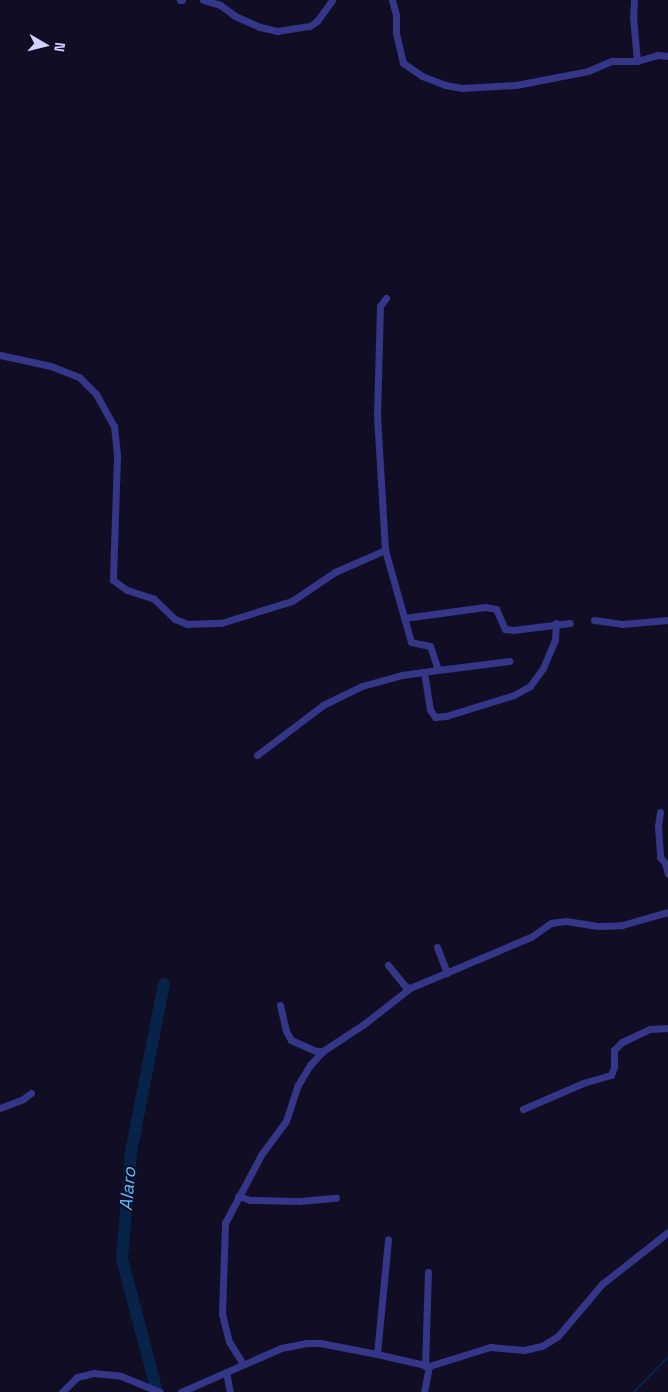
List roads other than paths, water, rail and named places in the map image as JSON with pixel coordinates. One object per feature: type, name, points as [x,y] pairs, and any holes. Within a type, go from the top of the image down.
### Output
[{"type":"street","points":[[203,0],[220,5],[235,16],[260,27],[277,31],[310,26],[317,21],[332,0]]},
{"type":"street","points":[[392,0],[396,15],[396,33],[403,63],[422,76],[446,85],[462,88],[516,85],[588,71],[612,61],[637,61],[658,55],[668,56]]},
{"type":"street","points":[[634,0],[633,17],[637,61]]},
{"type":"street","points":[[386,298],[380,306],[377,414],[385,550],[411,642],[430,646],[438,670]]},
{"type":"street","points":[[0,355],[51,366],[80,378],[96,394],[114,426],[117,457],[113,580],[127,590],[154,598],[175,619],[187,624],[220,623],[292,601],[335,572],[385,550]]},
{"type":"street","points":[[404,618],[485,607],[496,609],[505,629],[522,630],[570,623]]},
{"type":"street","points":[[594,620],[622,624],[668,620]]},
{"type":"street","points":[[424,672],[430,710],[435,717],[514,695],[530,686],[543,668],[555,640],[556,624]]},
{"type":"street","points":[[257,754],[323,705],[362,686],[402,675],[509,661]]},
{"type":"street","points":[[660,812],[658,826],[660,857],[665,863],[668,874]]},
{"type":"street","points":[[243,1364],[229,1342],[222,1314],[225,1223],[261,1155],[286,1120],[298,1085],[310,1065],[323,1051],[364,1024],[410,988],[531,937],[551,923],[574,922],[598,926],[622,924],[668,912]]},
{"type":"street","points":[[437,947],[447,973]]},
{"type":"street","points":[[388,965],[404,986],[410,988]]},
{"type":"street","points":[[280,1005],[286,1031],[291,1040],[316,1051],[323,1051]]},
{"type":"street","points":[[523,1109],[583,1083],[611,1075],[614,1067],[614,1050],[622,1042],[650,1028],[668,1028]]},
{"type":"street","points":[[0,1108],[23,1099],[31,1093]]},
{"type":"street","points":[[238,1196],[250,1200],[299,1201],[336,1198]]},
{"type":"street","points":[[181,1392],[281,1348],[306,1343],[320,1343],[427,1366],[490,1347],[524,1350],[550,1342],[558,1336],[602,1284],[668,1232]]},
{"type":"street","points":[[377,1354],[388,1240]]},
{"type":"street","points":[[424,1392],[427,1366],[428,1272]]},
{"type":"street","points":[[226,1372],[230,1392]]},
{"type":"street","points":[[62,1392],[77,1377],[94,1373],[121,1376],[160,1392]]},
{"type":"waterway","name":"Alaro","points":[[157,1392],[122,1259],[131,1152],[164,984]]},
{"type":"waterway","points":[[634,1392],[668,1357]]}]
